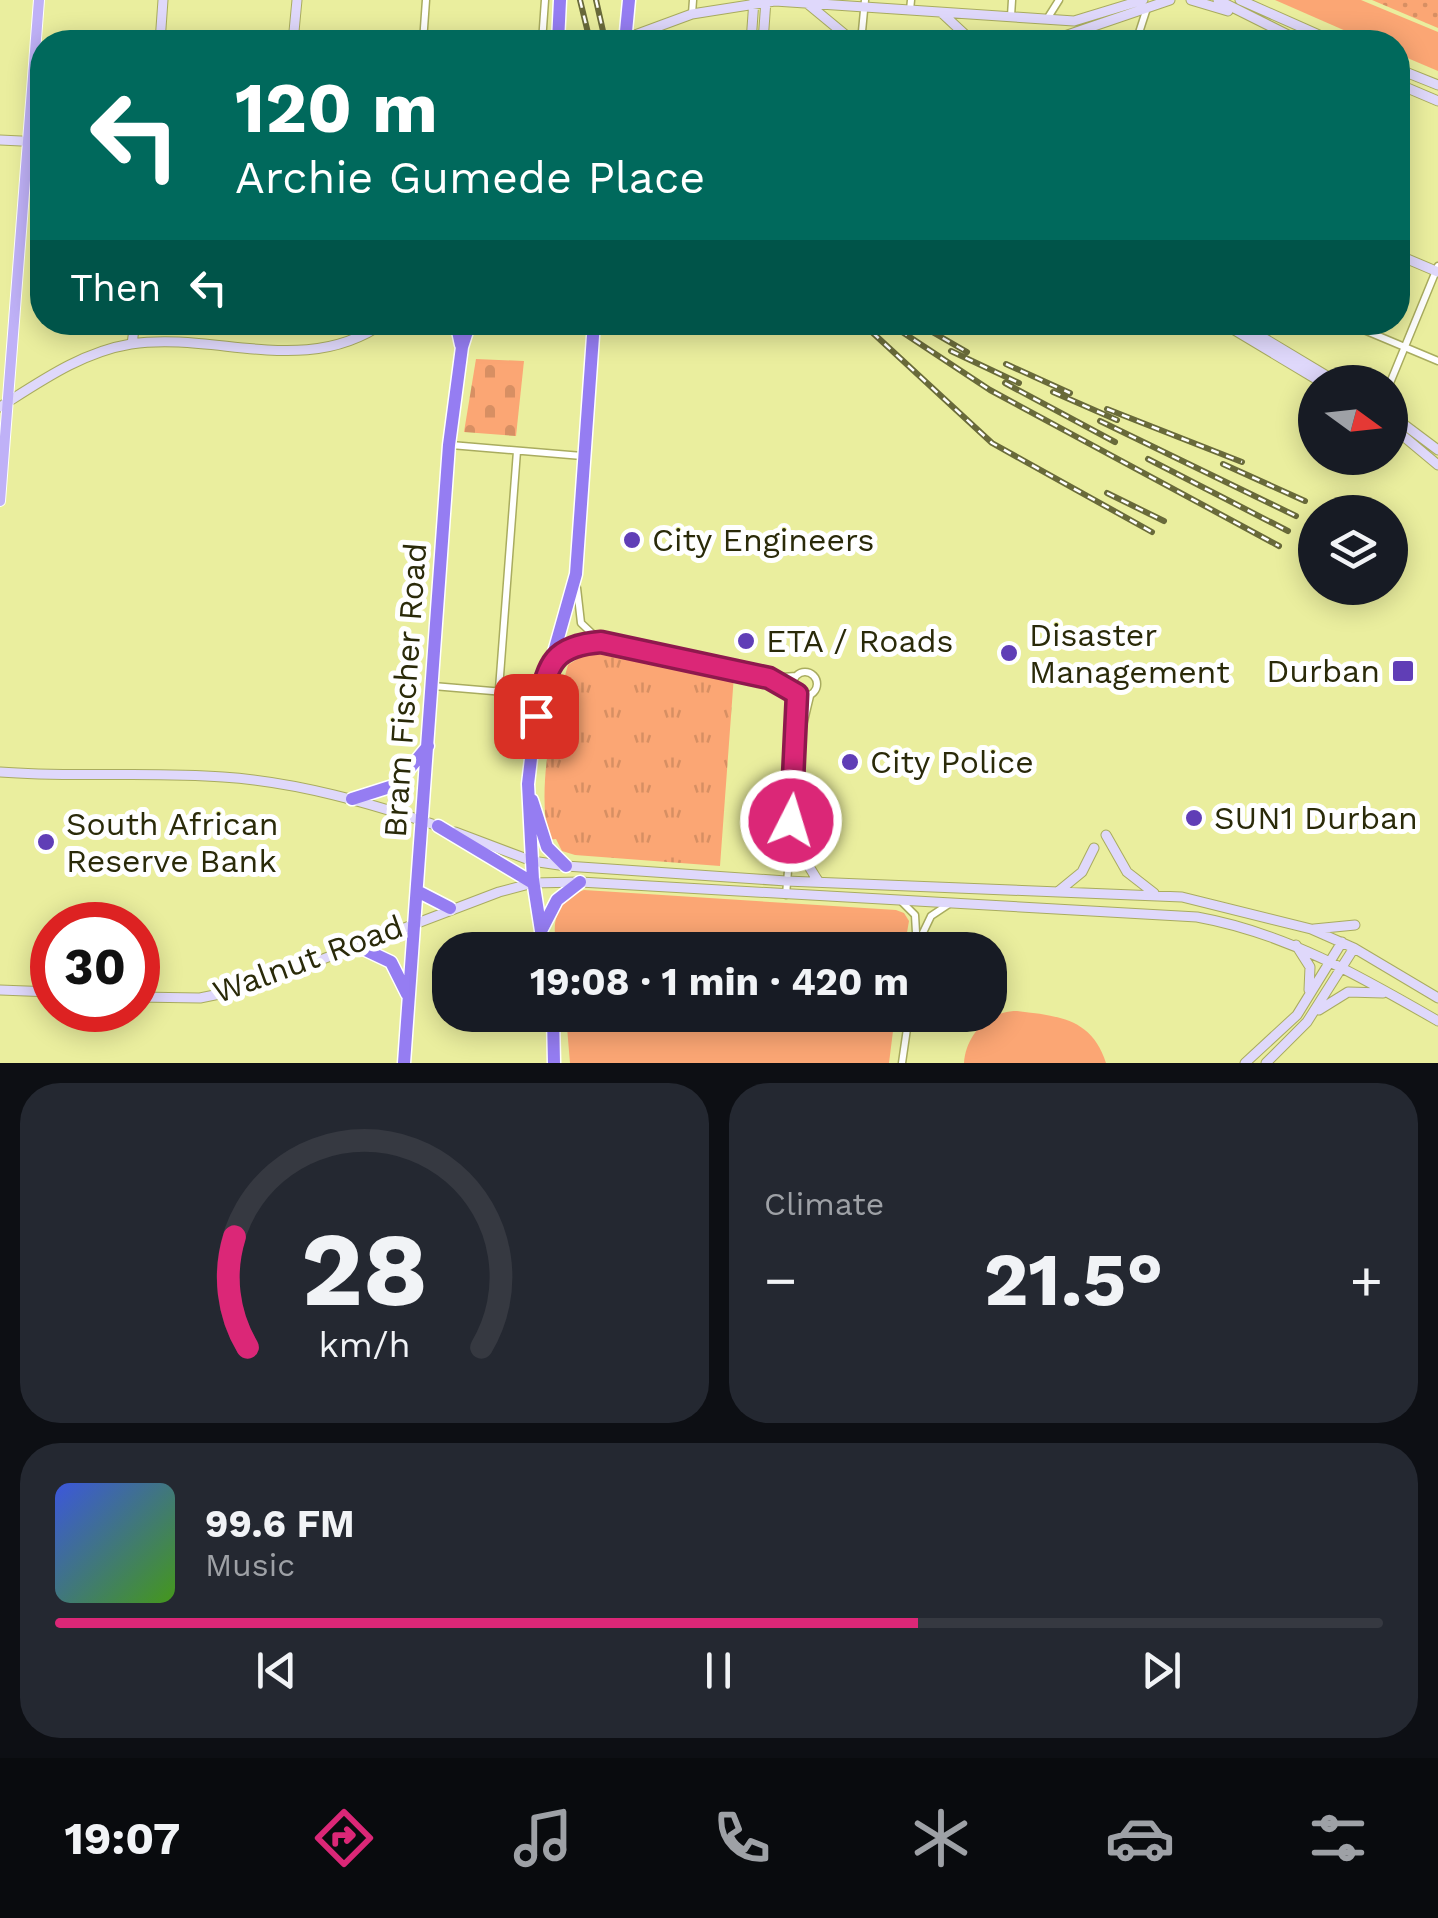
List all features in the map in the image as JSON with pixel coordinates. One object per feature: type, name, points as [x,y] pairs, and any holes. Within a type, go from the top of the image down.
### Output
[{"type":"highway","points":[[559,30],[560,0]]},
{"type":"highway","points":[[625,30],[629,0]]},
{"type":"highway","points":[[459,335],[462,347]]},
{"type":"highway","name":"Bram Fischer Road","points":[[404,1063],[450,444],[466,335]]},
{"type":"highway","points":[[541,932],[533,883],[528,788],[541,695],[576,574],[593,335]]},
{"type":"highway","points":[[352,799],[396,785],[430,744]]},
{"type":"highway","points":[[528,788],[548,846],[566,866]]},
{"type":"highway","points":[[438,826],[533,883]]},
{"type":"highway","points":[[541,932],[553,905],[580,882]]},
{"type":"highway","points":[[417,891],[450,908]]},
{"type":"highway","points":[[355,945],[391,962],[409,1001]]},
{"type":"highway","points":[[553,1032],[554,1063]]},
{"type":"main road","points":[[35,30],[38,0]]},
{"type":"main road","points":[[161,30],[164,0]]},
{"type":"main road","points":[[294,30],[297,0]]},
{"type":"main road","points":[[960,13],[961,0]]},
{"type":"main road","points":[[651,30],[692,14],[766,1],[910,5],[941,12],[1090,19],[1170,0]]},
{"type":"main road","points":[[1192,0],[1240,14],[1275,30]]},
{"type":"main road","points":[[1218,0],[1240,14]]},
{"type":"main road","points":[[1240,0],[1306,30]]},
{"type":"main road","points":[[764,30],[766,1]]},
{"type":"main road","points":[[752,30],[754,2]]},
{"type":"main road","points":[[812,2],[844,30]]},
{"type":"main road","points":[[1079,30],[1145,4]]},
{"type":"main road","points":[[941,12],[960,30]]},
{"type":"main road","points":[[1410,73],[1438,85]]},
{"type":"main road","points":[[1410,89],[1438,101]]},
{"type":"main road","points":[[0,501],[4,404],[30,95]]},
{"type":"main road","points":[[0,140],[30,142]]},
{"type":"main road","points":[[1410,260],[1437,270]]},
{"type":"main road","points":[[132,344],[133,335]]},
{"type":"main road","points":[[4,404],[84,356],[132,344],[296,352],[341,344],[359,335]]},
{"type":"main road","points":[[1242,335],[1298,369]]},
{"type":"main road","points":[[1259,335],[1309,365]]},
{"type":"main road","points":[[1408,427],[1438,449]]},
{"type":"main road","points":[[1408,440],[1438,464]]},
{"type":"main road","points":[[0,772],[225,777],[352,799],[532,861],[566,866],[786,881],[1060,890],[1219,903],[1311,929],[1342,942],[1438,998]]},
{"type":"main road","points":[[1106,835],[1127,872],[1158,896]]},
{"type":"main road","points":[[790,836],[818,881]]},
{"type":"main road","points":[[1060,890],[1082,872],[1094,848]]},
{"type":"main road","name":"Walnut Road","points":[[160,997],[200,998],[244,988],[450,908],[533,883],[580,882],[1197,916],[1296,945],[1331,960],[1438,1021]]},
{"type":"main road","points":[[1311,929],[1355,924]]},
{"type":"main road","points":[[1246,1063],[1297,1015],[1342,942]]},
{"type":"main road","points":[[1296,945],[1312,976],[1297,1015]]},
{"type":"main road","points":[[1307,1022],[1354,948]]},
{"type":"main road","points":[[0,990],[30,991]]},
{"type":"main road","points":[[1266,1063],[1307,1022],[1348,992],[1395,996]]},
{"type":"street","points":[[424,30],[426,0]]},
{"type":"street","points":[[543,30],[545,0]]},
{"type":"street","points":[[692,14],[693,0]]},
{"type":"street","points":[[1011,16],[1012,0]]},
{"type":"street","points":[[1046,19],[1059,0]]},
{"type":"street","points":[[860,30],[864,4]]},
{"type":"street","points":[[1139,30],[1145,4]]},
{"type":"street","points":[[1398,365],[1437,270]]},
{"type":"street","points":[[1375,335],[1438,362]]},
{"type":"street","points":[[450,444],[582,456]]},
{"type":"street","points":[[498,689],[518,450]]},
{"type":"street","points":[[576,574],[581,622],[601,642]]},
{"type":"street","points":[[551,661],[574,644],[601,642],[769,678],[810,696]]},
{"type":"street","points":[[769,678],[806,672],[816,678],[817,687],[810,696],[798,748],[786,895]]},
{"type":"street","points":[[796,676],[798,748]]},
{"type":"street","points":[[433,686],[541,695]]},
{"type":"street","points":[[900,900],[913,910],[916,932]]},
{"type":"street","points":[[924,932],[931,916],[950,903]]},
{"type":"street","points":[[902,1063],[906,1032]]},
{"type":"green space","points":[[1275,0],[1361,0],[1438,32],[1438,71],[1410,59],[1410,30],[1344,30]]},
{"type":"green space","points":[[1372,0],[1438,0],[1438,28]]},
{"type":"green space","points":[[476,359],[524,361],[516,436],[464,432]]},
{"type":"green space","points":[[595,648],[734,675],[720,866],[575,855],[562,851],[556,839],[548,840],[545,774],[556,708],[568,665]]},
{"type":"green space","points":[[584,890],[896,910],[909,921],[907,932],[555,932],[558,913],[571,897]]},
{"type":"green space","points":[[1007,1012],[1072,1022],[1092,1037],[1106,1063],[964,1063],[976,1032],[1007,1032]]},
{"type":"green space","points":[[567,1032],[893,1032],[889,1063],[570,1063]]},
{"type":"railway","points":[[580,0],[587,30]]},
{"type":"railway","points":[[596,0],[603,30]]},
{"type":"railway","points":[[875,335],[992,443],[1152,532]]},
{"type":"railway","points":[[907,335],[990,390],[1279,546]]},
{"type":"railway","points":[[938,335],[967,352]]},
{"type":"railway","points":[[951,351],[1019,383]]},
{"type":"railway","points":[[1006,364],[1070,393]]},
{"type":"railway","points":[[1005,383],[1115,442]]},
{"type":"railway","points":[[1053,392],[1117,420]]},
{"type":"railway","points":[[1107,409],[1242,462]]},
{"type":"railway","points":[[1100,421],[1296,516]]},
{"type":"railway","points":[[1148,459],[1288,531]]},
{"type":"railway","points":[[1223,464],[1298,498]]},
{"type":"railway","points":[[1107,493],[1164,521]]},
{"type":"place","name":"City Engineers","points":[[632,540]]},
{"type":"place","name":"ETA / Roads","points":[[746,641]]},
{"type":"place","name":"Disaster Management","points":[[1009,653]]},
{"type":"place","name":"Durban","points":[[1403,671]]},
{"type":"place","name":"City Police","points":[[850,762]]},
{"type":"place","name":"SUN1 Durban","points":[[1194,818]]},
{"type":"place","name":"South African Reserve Bank","points":[[46,842]]},
{"type":"route","points":[[536,716],[551,661],[574,644],[601,642],[769,678],[797,694],[798,748],[791,821]]}]
